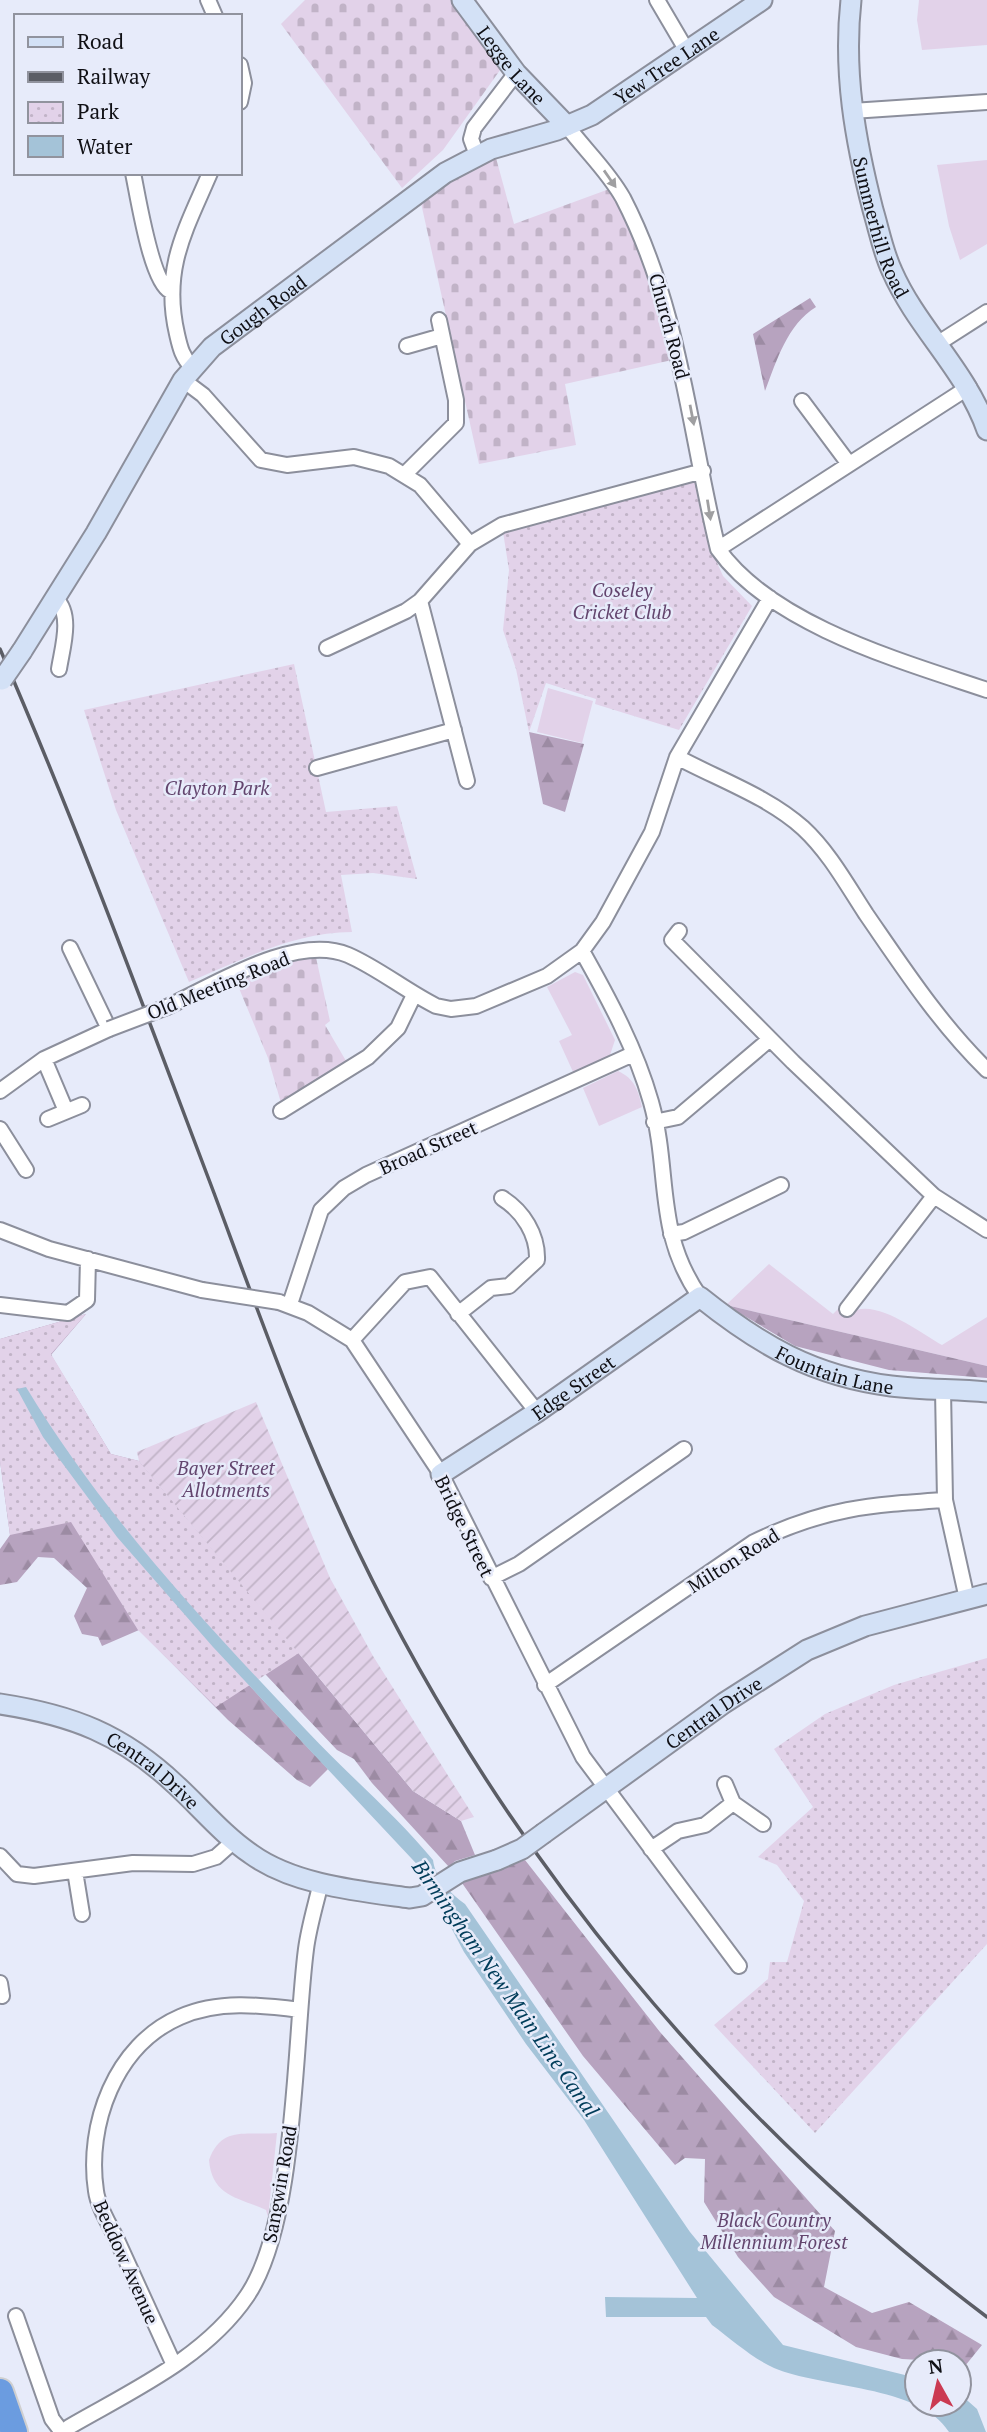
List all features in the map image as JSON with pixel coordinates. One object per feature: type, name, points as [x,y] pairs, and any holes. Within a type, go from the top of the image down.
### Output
[{"type":"highway","points":[[0,2392],[14,2432]]},
{"type":"street","name":"Legge Lane","points":[[462,0],[516,73],[567,126]]},
{"type":"street","points":[[657,0],[687,51]]},
{"type":"street","name":"Yew Tree Lane","points":[[567,126],[592,115],[762,0]]},
{"type":"street","name":"Summerhill Road","points":[[851,0],[847,38],[852,111],[863,171],[892,271],[937,344],[969,387],[986,425]]},
{"type":"street","points":[[477,155],[471,139],[474,128],[516,73]]},
{"type":"street","points":[[242,74],[242,92]]},
{"type":"street","points":[[852,111],[987,102]]},
{"type":"street","name":"Gough Road","points":[[1,681],[56,599],[187,374],[212,347],[425,187],[477,155],[567,126]]},
{"type":"street","name":"Church Road","points":[[567,126],[608,175],[651,259],[684,370],[718,549]]},
{"type":"street","points":[[133,175],[161,284],[170,291]]},
{"type":"street","points":[[209,175],[180,243],[170,291],[187,374],[250,452],[268,463],[286,466],[354,457],[389,466],[405,474],[431,496],[470,544]]},
{"type":"street","points":[[937,344],[987,312]]},
{"type":"street","points":[[405,474],[456,423],[456,400],[439,320]]},
{"type":"street","points":[[407,346],[442,336]]},
{"type":"street","points":[[969,387],[718,549],[732,568],[770,598],[881,655],[987,690]]},
{"type":"street","points":[[810,405],[849,464]]},
{"type":"street","points":[[334,640],[420,601],[470,544],[502,525],[531,515],[703,471]]},
{"type":"street","name":"Old Meeting Road","points":[[0,1091],[44,1059],[283,955],[328,949],[359,961],[436,1006],[451,1009],[476,1006],[547,976],[582,951],[603,922],[652,832],[677,757],[770,598]]},
{"type":"street","points":[[56,599],[61,604],[65,620],[59,669]]},
{"type":"street","points":[[420,601],[467,780]]},
{"type":"street","points":[[317,768],[454,730]]},
{"type":"street","points":[[677,757],[783,813],[803,828],[825,852],[913,983],[954,1038],[987,1070]]},
{"type":"street","points":[[679,931],[672,940],[770,1039],[934,1196],[987,1230]]},
{"type":"street","points":[[71,948],[109,1029]]},
{"type":"street","points":[[582,951],[633,1054],[651,1104],[676,1258],[700,1297]]},
{"type":"street","points":[[281,1111],[368,1057],[398,1028],[414,995]]},
{"type":"street","points":[[654,1122],[678,1117],[770,1039]]},
{"type":"street","name":"Broad Street","points":[[285,1303],[321,1210],[344,1188],[366,1175],[633,1054]]},
{"type":"street","points":[[44,1059],[66,1111]]},
{"type":"street","points":[[48,1119],[82,1105]]},
{"type":"street","points":[[0,1129],[26,1170]]},
{"type":"street","points":[[671,1234],[684,1232],[781,1185]]},
{"type":"street","points":[[847,1309],[866,1297],[934,1196]]},
{"type":"street","points":[[458,1314],[491,1287],[509,1286],[537,1260],[538,1243],[515,1206],[502,1198]]},
{"type":"street","points":[[0,1230],[89,1259],[202,1290],[285,1303]]},
{"type":"street","points":[[0,1304],[68,1313],[87,1300],[89,1259]]},
{"type":"street","points":[[352,1340],[405,1282],[430,1277],[537,1412]]},
{"type":"street","name":"Fountain Lane","points":[[700,1297],[739,1328],[795,1362],[890,1386],[987,1392]]},
{"type":"street","name":"Edge Street","points":[[441,1474],[537,1412],[700,1297]]},
{"type":"street","name":"Bridge Street","points":[[285,1303],[352,1340],[441,1474],[583,1757],[739,1966]]},
{"type":"street","points":[[943,1390],[945,1500],[967,1599]]},
{"type":"street","points":[[491,1578],[519,1564],[684,1449]]},
{"type":"street","name":"Milton Road","points":[[545,1685],[754,1542],[826,1513],[864,1505],[945,1500]]},
{"type":"street","name":"Central Drive","points":[[0,1704],[75,1719],[103,1732],[150,1762],[234,1841],[278,1870],[321,1882],[410,1898],[422,1896],[460,1872],[522,1849],[606,1791],[724,1703],[807,1650],[865,1626],[987,1594]]},
{"type":"street","points":[[725,1784],[733,1803],[763,1824]]},
{"type":"street","points":[[651,1849],[678,1831],[705,1825],[733,1803]]},
{"type":"street","points":[[0,1856],[17,1874],[34,1876],[133,1863],[204,1861],[216,1857],[234,1841]]},
{"type":"street","points":[[75,1871],[82,1914]]},
{"type":"street","name":"Sangwin Road","points":[[63,2432],[174,2365],[228,2319],[247,2296],[265,2260],[276,2219],[287,2147],[306,1946],[321,1882]]},
{"type":"street","name":"Beddow Avenue","points":[[174,2365],[96,2194],[93,2147],[103,2103],[122,2068],[153,2033],[180,2016],[220,2006],[252,2004],[300,2010]]},
{"type":"street","points":[[16,2316],[52,2419],[63,2432]]},
{"type":"green space","points":[[305,0],[452,0],[503,66],[443,150],[402,188],[281,24]]},
{"type":"green space","points":[[919,0],[987,0],[987,45],[922,50],[917,20]]},
{"type":"green space","points":[[496,158],[514,224],[612,188],[644,263],[672,360],[565,384],[576,445],[479,464],[421,203],[463,174]]},
{"type":"green space","points":[[987,160],[987,244],[960,260],[949,226],[937,165]]},
{"type":"green space","points":[[810,298],[816,307],[797,323],[790,333],[765,391],[753,334]]},
{"type":"green space","name":"Coseley Cricket Club","points":[[689,479],[698,483],[711,549],[723,576],[752,606],[679,730],[595,704],[596,699],[546,683],[529,732],[516,669],[503,630],[509,570],[503,532]]},
{"type":"green space","name":"Clayton Park","points":[[294,664],[326,812],[397,806],[417,879],[373,873],[341,875],[352,932],[331,933],[289,942],[189,982],[116,810],[84,710]]},
{"type":"green space","points":[[548,688],[593,701],[582,743],[537,732]]},
{"type":"green space","points":[[529,732],[584,744],[565,812],[543,804]]},
{"type":"green space","points":[[315,953],[330,1021],[325,1025],[349,1066],[281,1103],[268,1058],[236,981],[285,961]]},
{"type":"green space","points":[[575,972],[583,975],[615,1040],[610,1055],[574,1074],[559,1041],[572,1035],[547,987]]},
{"type":"green space","points":[[618,1071],[635,1086],[642,1107],[599,1126],[583,1088]]},
{"type":"green space","points":[[769,1264],[833,1314],[840,1307],[849,1314],[859,1309],[882,1312],[909,1324],[942,1345],[987,1317],[987,1366],[726,1305]]},
{"type":"green space","points":[[726,1305],[987,1366],[987,1378],[889,1370],[795,1346]]},
{"type":"green space","points":[[86,1314],[51,1355],[111,1454],[139,1461],[413,1791],[461,1821],[475,1855],[455,1861],[449,1867],[372,1783],[354,1759],[337,1750],[217,1623],[213,1647],[328,1769],[310,1787],[297,1780],[228,1720],[139,1630],[102,1646],[98,1637],[82,1634],[74,1616],[87,1588],[54,1558],[38,1557],[17,1582],[0,1585],[0,1549],[10,1535],[0,1461],[0,1339]]},
{"type":"green space","points":[[86,1314],[51,1354],[111,1454],[139,1461],[299,1653],[216,1707],[138,1630],[71,1522],[10,1535],[0,1461],[0,1339]]},
{"type":"green space","name":"Bayer Street Allotments","points":[[256,1402],[330,1578],[373,1656],[474,1817],[461,1821],[413,1791],[139,1461],[137,1452]]},
{"type":"green space","points":[[987,1658],[987,1944],[815,2133],[714,2025],[768,1979],[770,1962],[787,1962],[804,1901],[777,1865],[758,1857],[813,1807],[774,1749],[825,1714],[894,1685]]},
{"type":"green space","name":"Black Country Millennium Forest","points":[[525,1860],[660,2032],[835,2231],[824,2287],[872,2313],[909,2302],[982,2345],[973,2356],[973,2348],[903,2348],[902,2359],[856,2347],[774,2297],[738,2257],[704,2202],[705,2159],[685,2158],[675,2165],[583,2056],[462,1883]]},
{"type":"green space","points":[[277,2133],[268,2217],[266,2210],[236,2198],[221,2188],[211,2172],[209,2160],[214,2149],[228,2137],[236,2134]]},
{"type":"water","name":"Birmingham New Main Line Canal","points":[[26,1387],[88,1479],[194,1609],[322,1747],[433,1860],[440,1879],[465,1904],[690,2232],[783,2345],[903,2375],[903,2400],[774,2368],[742,2348],[712,2325],[706,2317],[606,2317],[605,2297],[697,2298],[584,2120],[526,2044],[464,1952],[446,1918],[443,1900],[427,1875],[213,1647],[117,1537],[43,1437],[17,1389]]},
{"type":"water","points":[[973,2405],[986,2432],[949,2432],[936,2418],[973,2418]]},
{"type":"railway","points":[[0,649],[110,920],[300,1419],[358,1551],[415,1662],[480,1769],[550,1872],[627,1972],[709,2066],[797,2155],[890,2239],[987,2317]]}]
